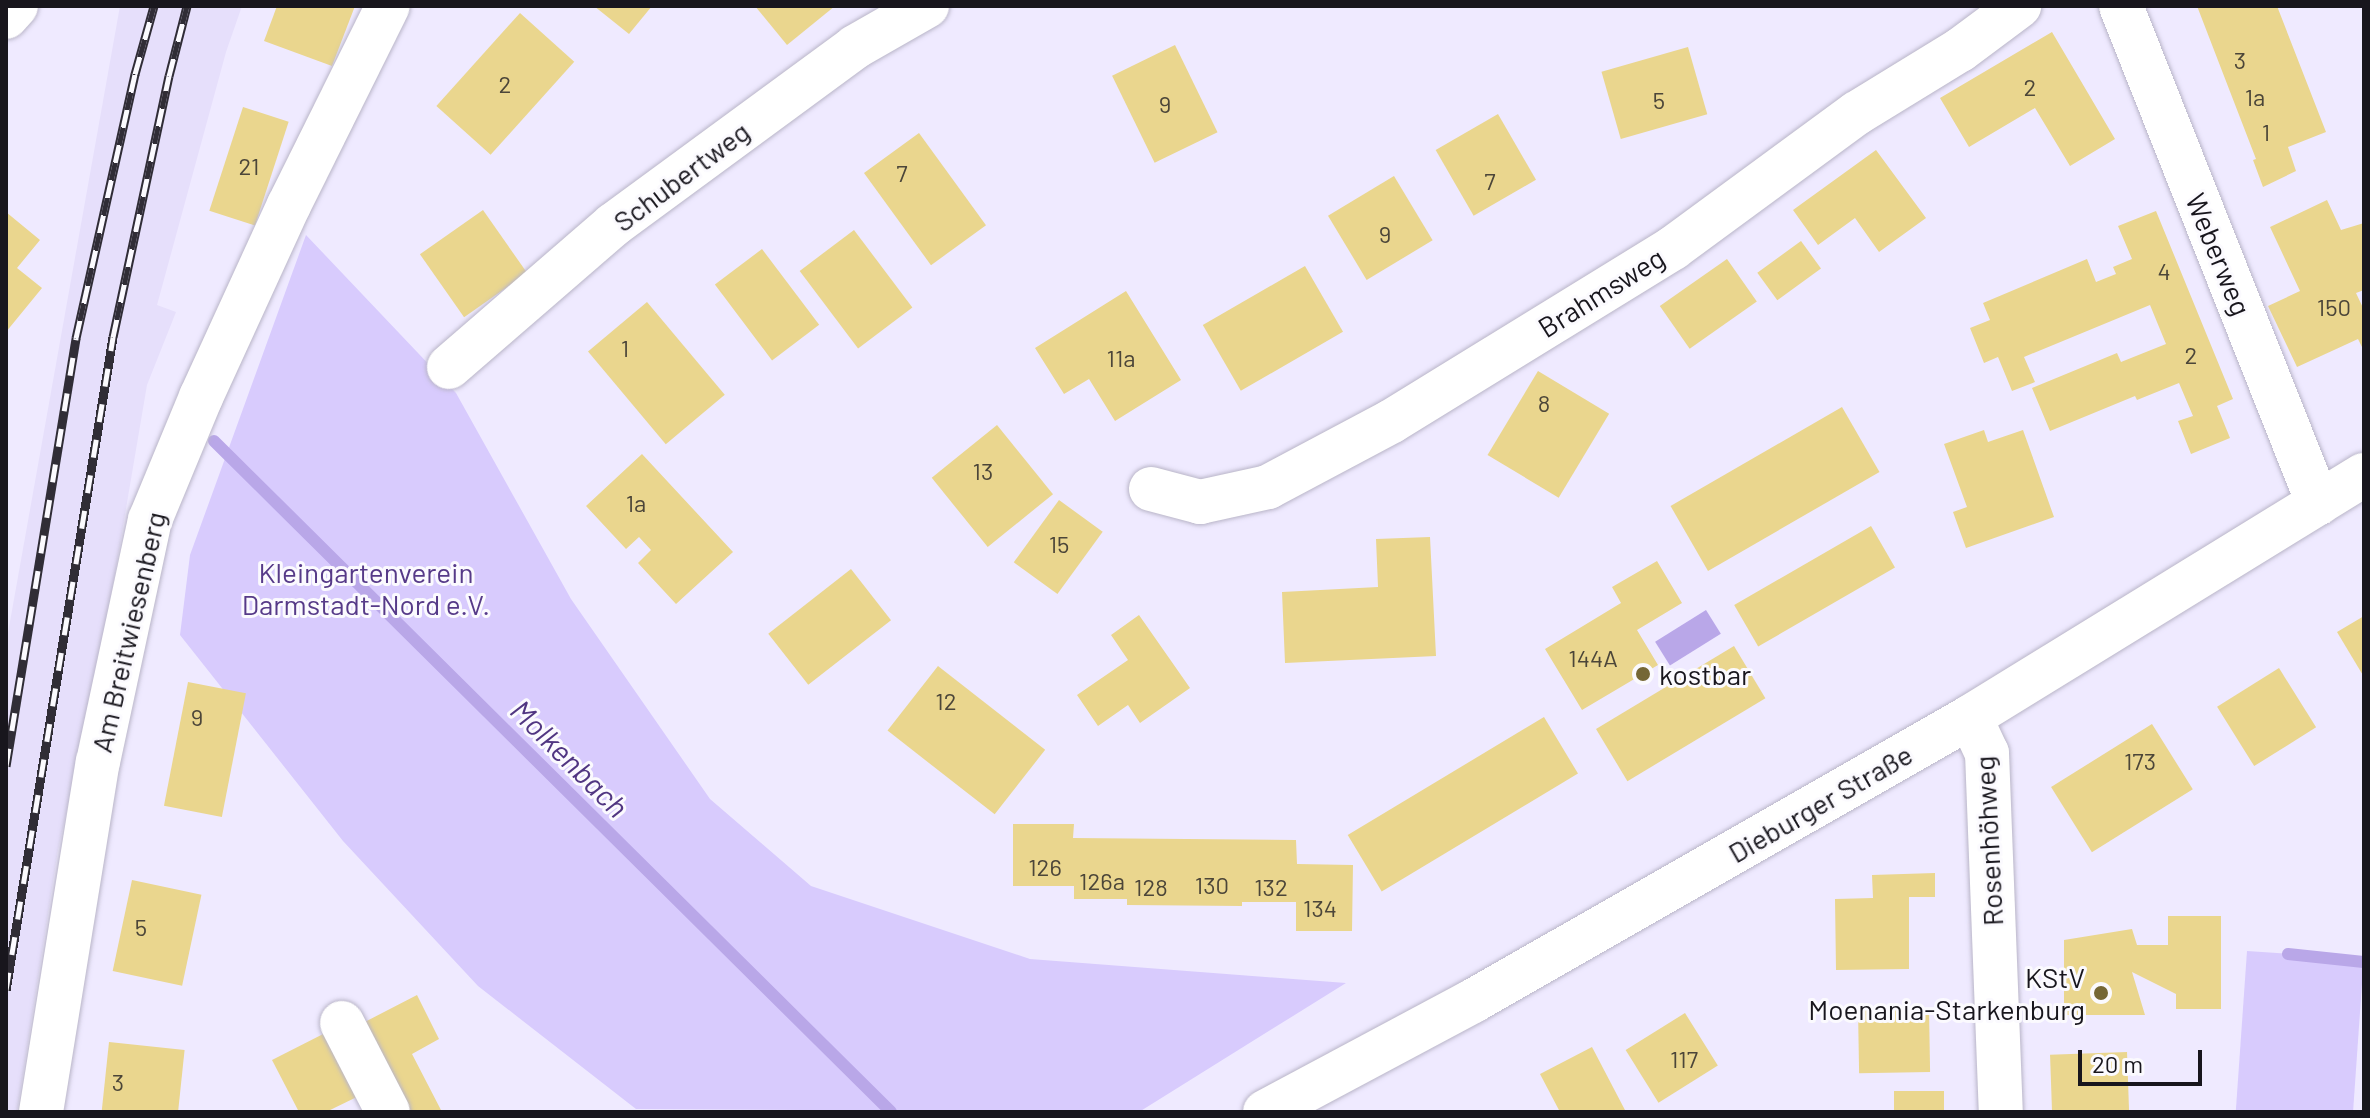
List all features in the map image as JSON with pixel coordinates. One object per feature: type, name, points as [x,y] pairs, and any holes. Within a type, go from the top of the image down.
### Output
[{"type":"street","points":[[6,17],[16,6]]},
{"type":"street","name":"Am Breitwiesenberg","points":[[41,1112],[98,762],[150,520],[201,397],[289,205],[388,6]]},
{"type":"street","name":"Schubertweg","points":[[449,367],[613,225],[855,47],[927,6]]},
{"type":"street","name":"Brahmsweg","points":[[1151,489],[1200,502],[1268,487],[1392,421],[1673,248],[1857,113],[1960,50],[2019,6]]},
{"type":"street","name":"Weberweg","points":[[2121,6],[2318,503]]},
{"type":"street","name":"Dieburger Straße","points":[[1288,1107],[1970,717],[2364,475]]},
{"type":"street","name":"Rosenhöhweg","points":[[1970,717],[1987,753],[2001,1112]]},
{"type":"street","points":[[342,1023],[388,1112]]},
{"type":"shaded area","points":[[120,6],[242,6],[226,52],[157,305],[176,312],[147,385],[104,638],[58,850],[17,1112],[6,1112],[6,644]]},
{"type":"shaded area","points":[[1706,610],[1721,634],[1670,666],[1655,642]]},
{"type":"green space","name":"Kleingartenverein Darmstadt-Nord e.V.","points":[[306,235],[456,393],[571,599],[710,799],[811,886],[1030,959],[1346,983],[1139,1112],[636,1109],[478,986],[343,841],[180,635],[190,555]]},
{"type":"green space","points":[[2247,951],[2364,959],[2353,1112],[2236,1112]]},
{"type":"building","points":[[277,6],[355,6],[332,66],[264,41]]},
{"type":"building","points":[[594,6],[652,6],[629,34]]},
{"type":"building","points":[[755,6],[835,6],[787,45]]},
{"type":"building","points":[[2197,6],[2277,6],[2326,132],[2288,147],[2296,171],[2263,187],[2253,160],[2256,159]]},
{"type":"building","points":[[520,13],[574,62],[491,155],[436,106]]},
{"type":"building","points":[[2052,32],[2115,139],[2070,166],[2035,108],[1969,147],[1940,98]]},
{"type":"building","points":[[1175,45],[1218,132],[1155,163],[1112,76]]},
{"type":"building","points":[[1688,47],[1707,114],[1621,139],[1601,72]]},
{"type":"building","points":[[243,107],[289,122],[255,225],[209,211]]},
{"type":"building","points":[[1498,114],[1536,180],[1474,216],[1436,150]]},
{"type":"building","points":[[919,133],[986,225],[931,265],[864,173]]},
{"type":"building","points":[[1876,150],[1926,218],[1879,252],[1855,218],[1818,245],[1793,210]]},
{"type":"building","points":[[1394,176],[1433,240],[1367,280],[1328,216]]},
{"type":"building","points":[[2327,200],[2341,230],[2364,223],[2364,290],[2356,293],[2364,310],[2364,351],[2358,339],[2297,367],[2268,306],[2300,291],[2270,227]]},
{"type":"building","points":[[483,210],[527,273],[464,317],[420,254]]},
{"type":"building","points":[[2156,211],[2233,399],[2217,406],[2230,438],[2191,454],[2178,421],[2193,416],[2179,383],[2137,400],[2135,396],[2050,431],[2032,388],[2117,353],[2121,362],[2166,344],[2150,305],[2024,357],[2035,382],[2012,391],[1998,357],[1984,363],[1970,328],[1990,320],[1983,303],[2087,259],[2096,282],[2116,274],[2113,267],[2132,259],[2118,226]]},
{"type":"building","points":[[6,212],[40,240],[17,268],[42,288],[6,332]]},
{"type":"building","points":[[854,230],[912,307],[858,348],[800,271]]},
{"type":"building","points":[[1801,241],[1821,269],[1777,300],[1757,273]]},
{"type":"building","points":[[762,249],[819,325],[772,360],[715,285]]},
{"type":"building","points":[[1727,259],[1757,302],[1690,349],[1660,306]]},
{"type":"building","points":[[1305,266],[1343,332],[1241,391],[1203,325]]},
{"type":"building","points":[[1126,291],[1181,380],[1115,421],[1089,379],[1064,394],[1035,348]]},
{"type":"building","points":[[647,302],[725,395],[666,444],[588,351]]},
{"type":"building","points":[[1538,371],[1609,414],[1559,498],[1488,455]]},
{"type":"building","points":[[1842,407],[1880,472],[1708,571],[1671,506]]},
{"type":"building","points":[[997,425],[1053,494],[988,547],[932,478]]},
{"type":"building","points":[[1984,430],[1988,442],[2023,430],[2054,517],[1966,548],[1953,512],[1967,507],[1944,444]]},
{"type":"building","points":[[642,454],[733,552],[676,604],[638,563],[651,550],[639,537],[626,549],[586,506]]},
{"type":"building","points":[[1059,500],[1103,532],[1057,594],[1014,562]]},
{"type":"building","points":[[1871,526],[1895,568],[1758,647],[1734,605]]},
{"type":"building","points":[[1430,537],[1436,656],[1285,663],[1282,592],[1378,587],[1376,539]]},
{"type":"building","points":[[1657,561],[1682,603],[1637,630],[1658,665],[1582,710],[1545,649],[1621,603],[1612,587]]},
{"type":"building","points":[[851,569],[891,620],[808,685],[768,634]]},
{"type":"building","points":[[1139,615],[1190,688],[1140,723],[1128,705],[1098,726],[1077,695],[1128,660],[1111,635]]},
{"type":"building","points":[[2364,616],[2364,677],[2337,632]]},
{"type":"building","points":[[1734,646],[1765,698],[1627,781],[1596,729]]},
{"type":"building","points":[[938,666],[1045,750],[995,814],[888,731]]},
{"type":"building","points":[[2279,668],[2316,727],[2254,766],[2217,707]]},
{"type":"building","points":[[188,682],[246,693],[222,817],[164,806]]},
{"type":"building","points":[[1544,717],[1578,774],[1382,892],[1348,835]]},
{"type":"building","points":[[2152,724],[2193,789],[2092,852],[2051,787]]},
{"type":"building","points":[[1013,824],[1074,824],[1073,838],[1296,840],[1297,864],[1353,865],[1352,931],[1296,931],[1296,902],[1242,902],[1242,906],[1127,905],[1127,899],[1074,899],[1074,886],[1013,886]]},
{"type":"building","points":[[1935,873],[1935,897],[1909,897],[1909,969],[1836,970],[1835,899],[1873,898],[1872,875]]},
{"type":"building","points":[[132,880],[201,895],[182,986],[113,971]]},
{"type":"building","points":[[2168,916],[2221,916],[2221,1009],[2176,1009],[2176,994],[2132,972],[2145,1015],[2064,1015],[2064,940],[2132,929],[2137,945],[2168,945]]},
{"type":"building","points":[[417,995],[439,1039],[412,1054],[442,1112],[401,1112],[357,1026]]},
{"type":"building","points":[[1929,1009],[1930,1072],[1859,1073],[1858,1010]]},
{"type":"building","points":[[1685,1013],[1718,1066],[1658,1103],[1626,1050]]},
{"type":"building","points":[[333,1029],[365,1093],[326,1112],[299,1112],[272,1060]]},
{"type":"building","points":[[109,1042],[185,1050],[178,1112],[102,1112]]},
{"type":"building","points":[[1592,1047],[1626,1112],[1560,1112],[1540,1074]]},
{"type":"building","points":[[2127,1052],[2129,1112],[2052,1112],[2050,1055]]},
{"type":"building","points":[[1894,1091],[1944,1091],[1944,1112],[1894,1112]]},
{"type":"waterway","name":"Molkenbach","points":[[214,441],[891,1112]]},
{"type":"waterway","name":"Molkenbach","points":[[2288,954],[2364,962]]},
{"type":"railway","points":[[6,766],[76,338],[135,74],[154,6]]},
{"type":"railway","points":[[6,990],[113,337],[187,6]]},
{"type":"place","name":"kostbar","points":[[1643,674]]},
{"type":"place","name":"KStV Moenania-Starkenburg","points":[[2101,993]]}]
